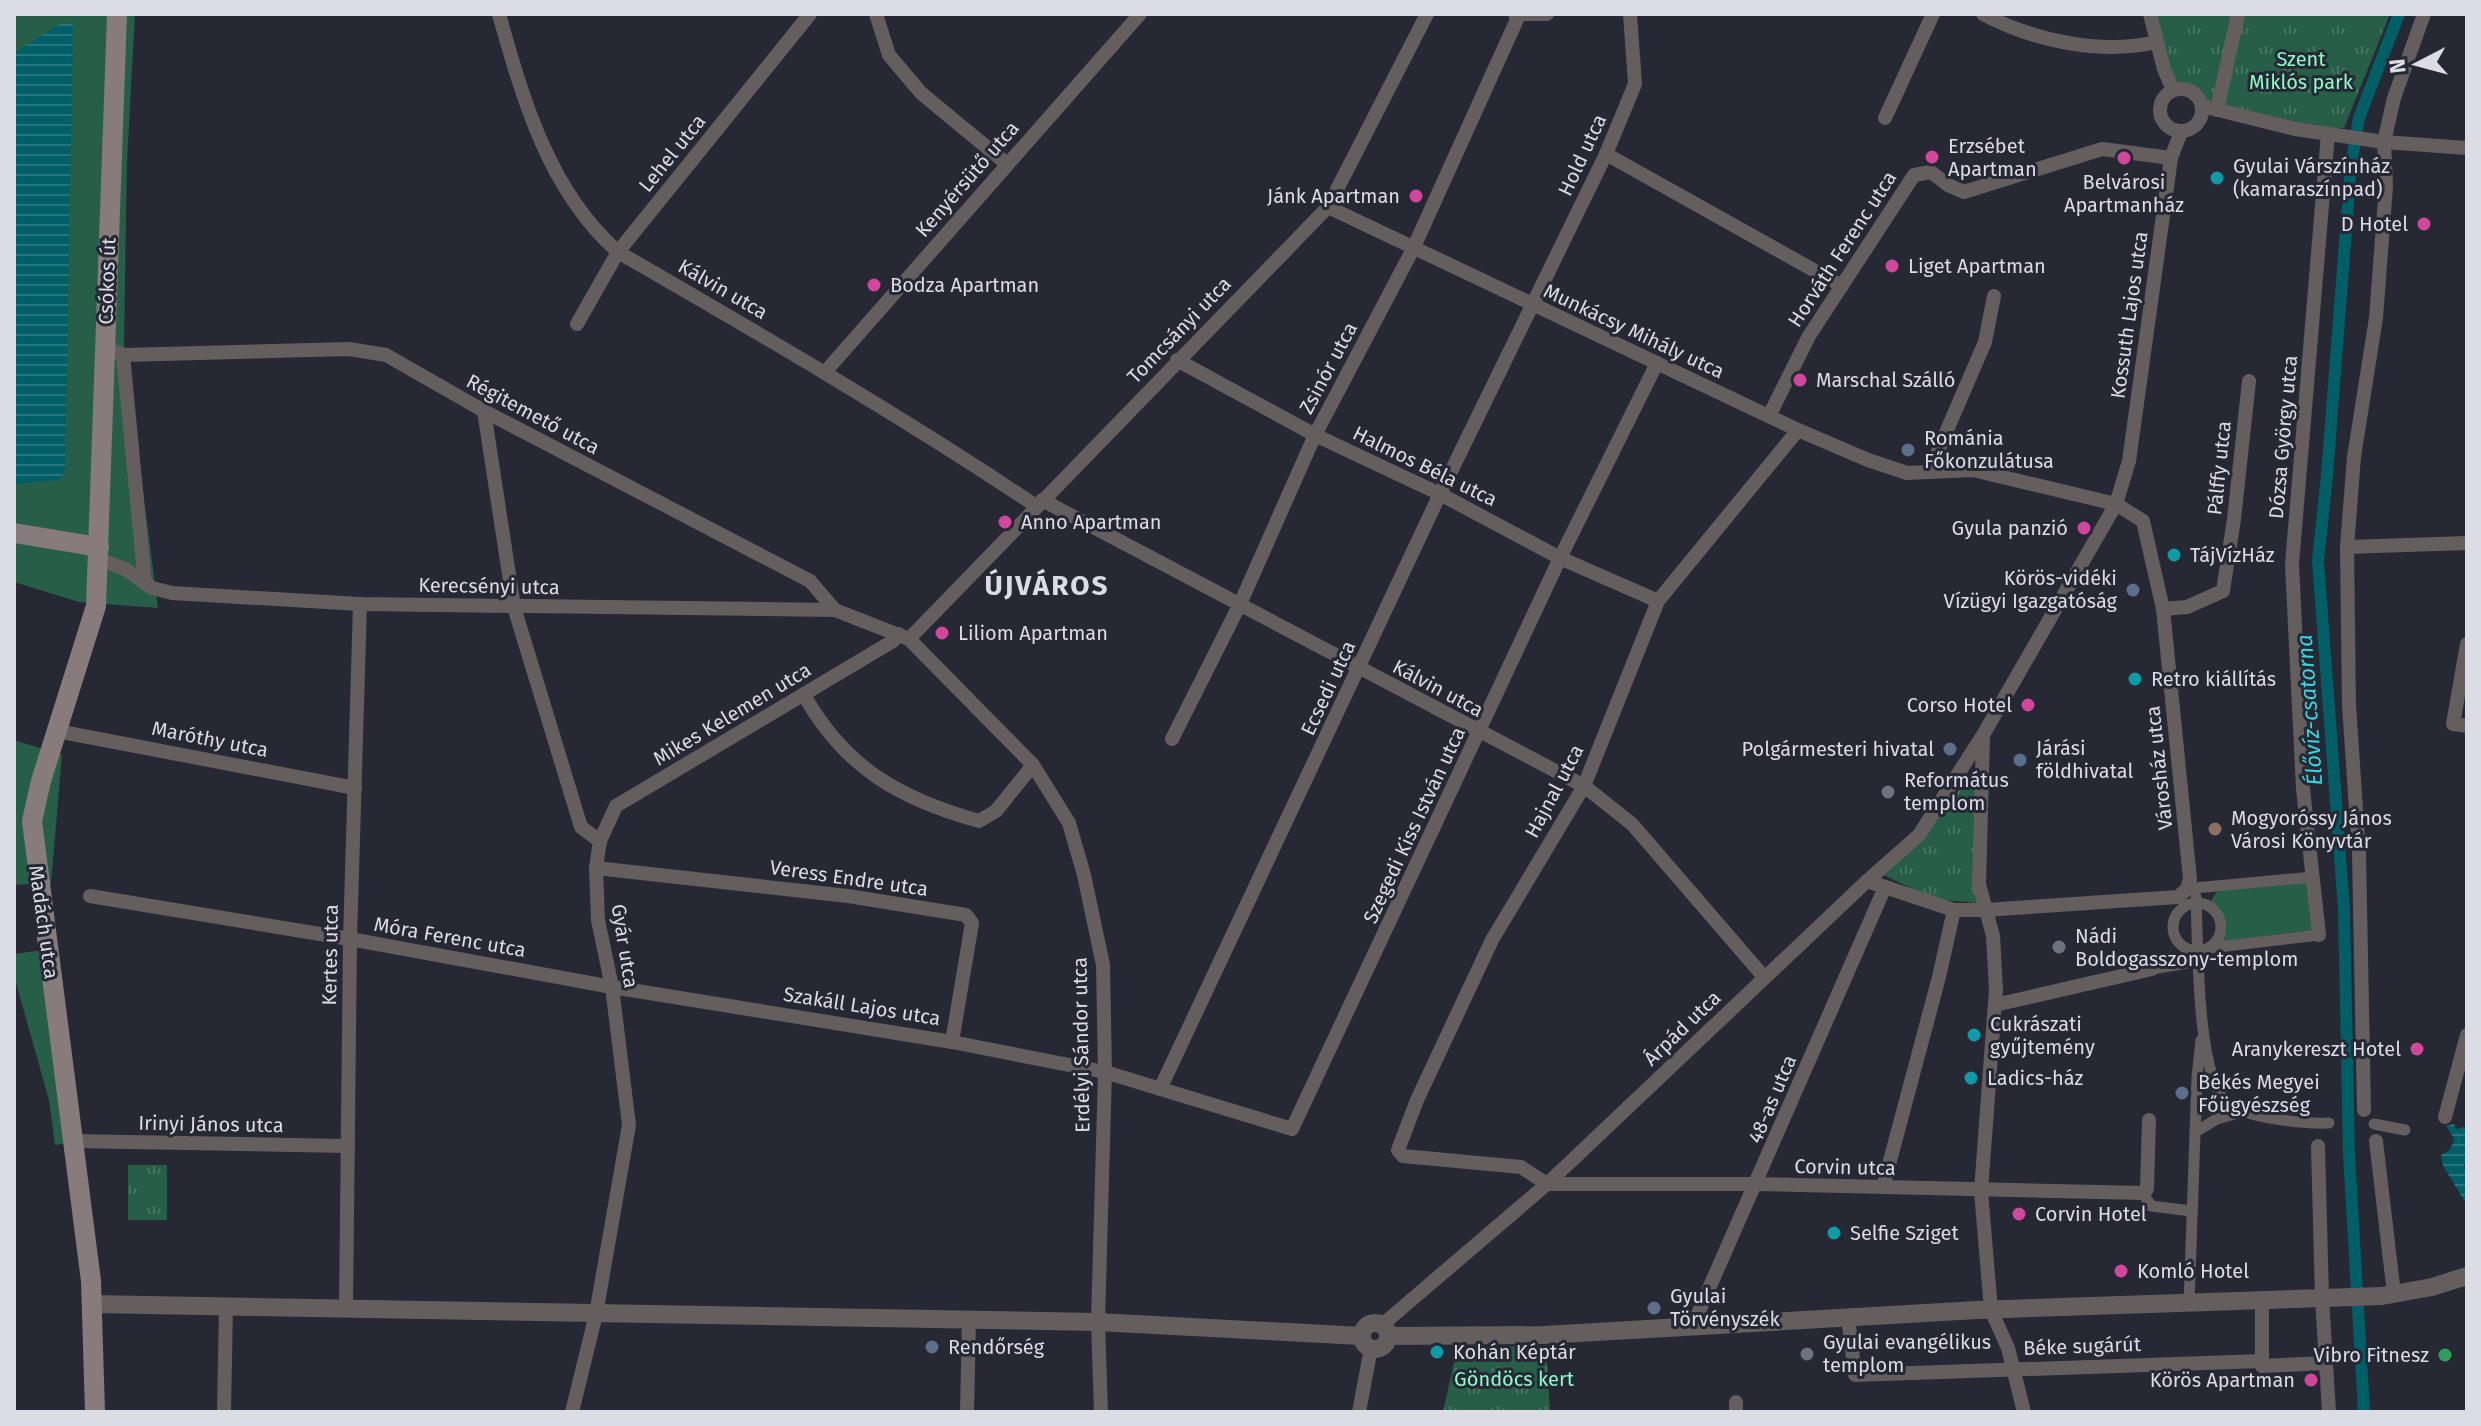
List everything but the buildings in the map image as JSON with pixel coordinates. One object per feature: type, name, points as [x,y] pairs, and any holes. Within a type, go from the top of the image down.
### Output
[{"type":"main road","name":"Csókos út","points":[[99,553],[114,351],[117,14]]},
{"type":"main road","points":[[14,533],[99,553]]},
{"type":"main road","name":"Madách utca","points":[[95,1412],[92,1304],[32,821],[35,800],[96,606],[99,553]]},
{"type":"street","name":"Kálvin utca","points":[[499,14],[520,92],[552,167],[581,214],[618,252],[826,371],[1039,503],[1240,604],[1584,786],[1632,824],[1764,977]]},
{"type":"street","name":"Lehel utca","points":[[577,324],[618,252],[810,14]]},
{"type":"street","points":[[876,14],[889,55],[921,93],[1007,164]]},
{"type":"street","name":"Kenyérsütő utca","points":[[826,371],[1140,14]]},
{"type":"street","name":"Tomcsányi utca","points":[[904,636],[1039,503],[1328,207],[1427,14]]},
{"type":"street","points":[[1517,15],[1547,14]]},
{"type":"street","name":"Hold utca","points":[[1531,304],[1606,154],[1635,84],[1630,14]]},
{"type":"street","points":[[1885,118],[1933,14]]},
{"type":"street","points":[[1983,14],[2004,25],[2069,43],[2123,49],[2157,42]]},
{"type":"street","points":[[2150,14],[2164,69],[2173,90]]},
{"type":"street","points":[[2238,14],[2209,108],[2194,127],[2181,132],[2167,126],[2160,114],[2162,99],[2173,90],[2188,90],[2209,108],[2295,129],[2380,141],[2467,148]]},
{"type":"street","points":[[2364,1110],[2359,854],[2349,705],[2347,547],[2354,457],[2376,318],[2386,186],[2380,141],[2424,14]]},
{"type":"street","name":"Zsinór utca","points":[[1172,739],[1240,604],[1315,435],[1413,249],[1517,15]]},
{"type":"street","name":"Kossuth Lajos utca","points":[[1983,735],[2116,504],[2129,461],[2171,158],[2181,132]]},
{"type":"street","name":"Dózsa György utca","points":[[2319,935],[2303,789],[2292,564],[2330,134]]},
{"type":"street","name":"Horváth Ferenc utca","points":[[1769,416],[1809,336],[1914,175],[1931,172],[1964,192],[2102,149],[2171,158]]},
{"type":"street","points":[[1606,154],[1842,286]]},
{"type":"street","name":"Munkácsy Mihály utca","points":[[1328,207],[1798,430],[1868,460],[1907,473],[1973,470],[2116,504]]},
{"type":"street","points":[[1929,472],[1985,342],[1994,296]]},
{"type":"street","name":"Ecsedi utca","points":[[1160,1089],[1531,304]]},
{"type":"street","name":"Régitemető utca","points":[[114,351],[349,349],[386,355],[484,411],[810,581],[835,610],[904,636]]},
{"type":"street","points":[[114,351],[145,584]]},
{"type":"street","name":"Halmos Béla utca","points":[[1177,360],[1315,435],[1440,494],[1560,558],[1658,601]]},
{"type":"street","name":"Szegedi Kiss István utca","points":[[1105,1072],[1292,1129],[1560,558],[1657,363]]},
{"type":"street","name":"Pálffy utca","points":[[2163,609],[2187,607],[2223,591],[2249,381]]},
{"type":"street","points":[[484,411],[514,607],[581,827],[600,841]]},
{"type":"street","name":"Hajnal utca","points":[[1547,1184],[1521,1167],[1403,1156],[1398,1150],[1417,1100],[1492,940],[1584,786],[1658,601],[1798,430]]},
{"type":"street","name":"Városház utca","points":[[1985,910],[2171,897],[2187,889],[2190,879],[2163,609],[2143,521],[2116,504]]},
{"type":"street","points":[[2347,547],[2467,543]]},
{"type":"street","name":"Kerecsényi utca","points":[[99,553],[145,584],[172,593],[360,604],[835,610]]},
{"type":"street","name":"Kertes utca","points":[[346,1308],[350,939],[360,604]]},
{"type":"street","name":"Mikes Kelemen utca","points":[[600,841],[616,806],[904,636]]},
{"type":"street","name":"Erdélyi Sándor utca","points":[[904,636],[1033,765],[1069,823],[1084,875],[1103,965],[1105,1072],[1098,1322],[1101,1412]]},
{"type":"street","points":[[2467,644],[2453,724],[2467,726]]},
{"type":"street","points":[[804,695],[837,743],[883,783],[943,811],[979,821],[996,811],[1033,765]]},
{"type":"street","name":"Maróthy utca","points":[[57,731],[355,788]]},
{"type":"street","points":[[1983,735],[1979,884],[1994,946],[1996,989],[1981,1191],[1991,1310],[2008,1348],[2024,1412]]},
{"type":"street","name":"Árpád utca","points":[[1389,1329],[1919,835],[1983,735]]},
{"type":"street","points":[[1962,767],[1982,773]]},
{"type":"street","name":"Gyár utca","points":[[572,1412],[596,1314],[629,1125],[612,987],[598,920],[596,868],[600,841]]},
{"type":"street","name":"Veress Endre utca","points":[[596,868],[848,896],[966,915],[972,923],[952,1042]]},
{"type":"street","points":[[2202,953],[2179,944],[2173,928],[2177,913],[2196,896],[2313,877]]},
{"type":"street","points":[[1867,881],[1954,910],[1985,910]]},
{"type":"street","name":"48-as utca","points":[[1693,1325],[1885,887]]},
{"type":"street","name":"Móra Ferenc utca","points":[[90,896],[612,987]]},
{"type":"street","points":[[2189,1304],[2197,1077],[2203,1024],[2202,953],[2196,896]]},
{"type":"street","points":[[2196,896],[2214,910],[2221,923],[2219,937],[2202,953]]},
{"type":"street","points":[[1883,1187],[1954,910]]},
{"type":"street","points":[[1995,1005],[2152,969],[2202,953],[2319,935]]},
{"type":"street","name":"Szakáll Lajos utca","points":[[612,987],[952,1042],[1105,1072]]},
{"type":"street","points":[[2203,1024],[2215,1089],[2226,1103],[2242,1112],[2329,1123]]},
{"type":"street","points":[[2445,1117],[2467,1035]]},
{"type":"street","points":[[2195,1132],[2217,1119],[2242,1112]]},
{"type":"street","points":[[2143,1193],[2147,1189],[2149,1120]]},
{"type":"street","points":[[2374,1124],[2405,1130]]},
{"type":"street","name":"Irinyi János utca","points":[[73,1141],[348,1146]]},
{"type":"street","points":[[2376,1141],[2388,1295]]},
{"type":"street","points":[[2318,1146],[2329,1412]]},
{"type":"street","name":"Corvin utca","points":[[1547,1184],[1757,1184],[2143,1193],[2151,1206],[2192,1211]]},
{"type":"street","points":[[92,1304],[1098,1322],[1367,1342],[1383,1347],[1389,1329],[1544,1335],[1991,1310],[2388,1295],[2467,1279]]},
{"type":"street","points":[[2262,1301],[2262,1361]]},
{"type":"street","points":[[224,1412],[226,1307]]},
{"type":"street","name":"Béke sugárút","points":[[1848,1317],[1855,1375],[2262,1361],[2262,1366],[2326,1363]]},
{"type":"street","points":[[967,1412],[969,1320]]},
{"type":"street","points":[[1359,1412],[1367,1342]]},
{"type":"green space","points":[[14,14],[135,14],[127,162],[124,342],[158,608],[79,602],[14,582]]},
{"type":"green space","name":"Szent Miklós park","points":[[2150,14],[2390,14],[2344,128],[2295,129],[2202,106],[2188,90],[2173,90]]},
{"type":"green space","points":[[14,740],[62,755],[51,883],[14,885]]},
{"type":"green space","points":[[1965,783],[1977,786],[1978,903],[1933,899],[1884,875],[1918,842]]},
{"type":"green space","points":[[2313,877],[2319,935],[2215,943],[2220,933],[2220,923],[2208,906],[2217,891]]},
{"type":"green space","points":[[57,948],[83,1141],[55,1145],[49,1100],[14,976],[14,954]]},
{"type":"green space","points":[[128,1165],[167,1165],[167,1220],[128,1220]]},
{"type":"green space","name":"Göndöcs kert","points":[[1546,1345],[1550,1412],[1443,1412],[1457,1349]]},
{"type":"water","points":[[73,23],[65,470],[59,480],[14,484],[14,53],[60,24]]},
{"type":"water","points":[[2454,1124],[2456,1129],[2467,1126],[2464,1167],[2467,1172],[2467,1205],[2443,1166],[2441,1155],[2447,1152],[2454,1138],[2446,1126]]},
{"type":"waterway","name":"Élővíz-csatorna","points":[[2364,1412],[2349,1154],[2344,909],[2318,561],[2351,165],[2359,118],[2399,14]]},
{"type":"place","name":"Erzsébet Apartman","points":[[1932,157]]},
{"type":"place","name":"Belvárosi Apartmanház","points":[[2124,158]]},
{"type":"place","name":"Gyulai Várszínház (kamaraszínpad)","points":[[2217,178]]},
{"type":"place","name":"Jánk Apartman","points":[[1416,196]]},
{"type":"place","name":"D Hotel","points":[[2424,224]]},
{"type":"place","name":"Liget Apartman","points":[[1892,266]]},
{"type":"place","name":"Bodza Apartman","points":[[874,285]]},
{"type":"place","name":"Marschal Szálló","points":[[1800,380]]},
{"type":"place","name":"Románia Főkonzulátusa","points":[[1908,450]]},
{"type":"place","name":"Anno Apartman","points":[[1005,522]]},
{"type":"place","name":"Gyula panzió","points":[[2084,528]]},
{"type":"place","name":"TájVízHáz","points":[[2174,555]]},
{"type":"place","name":"Körös-vidéki Vízügyi Igazgatóság","points":[[2133,590]]},
{"type":"place","name":"Liliom Apartman","points":[[942,633]]},
{"type":"place","name":"Retro kiállítás","points":[[2135,679]]},
{"type":"place","name":"Corso Hotel","points":[[2028,705]]},
{"type":"place","name":"Polgármesteri hivatal","points":[[1950,749]]},
{"type":"place","name":"Járási földhivatal","points":[[2020,760]]},
{"type":"place","name":"Református templom","points":[[1888,792]]},
{"type":"place","name":"Mogyoróssy János Városi Könyvtár","points":[[2215,829]]},
{"type":"place","name":"Nádi Boldogasszony-templom","points":[[2059,947]]},
{"type":"place","name":"Cukrászati gyűjtemény","points":[[1974,1035]]},
{"type":"place","name":"Aranykereszt Hotel","points":[[2417,1049]]},
{"type":"place","name":"Ladics-ház","points":[[1971,1078]]},
{"type":"place","name":"Békés Megyei Főügyészség","points":[[2182,1093]]},
{"type":"place","name":"Corvin Hotel","points":[[2019,1214]]},
{"type":"place","name":"Selfie Sziget","points":[[1834,1233]]},
{"type":"place","name":"Komló Hotel","points":[[2121,1271]]},
{"type":"place","name":"Gyulai Törvényszék","points":[[1654,1308]]},
{"type":"place","name":"Rendőrség","points":[[932,1347]]},
{"type":"place","name":"Kohán Képtár","points":[[1437,1352]]},
{"type":"place","name":"Gyulai evangélikus templom","points":[[1807,1354]]},
{"type":"place","name":"Vibro Fitnesz","points":[[2445,1355]]},
{"type":"place","name":"Körös Apartman","points":[[2311,1380]]},
{"type":"district","name":"ÚJVÁROS","points":[[1047,585]]}]
